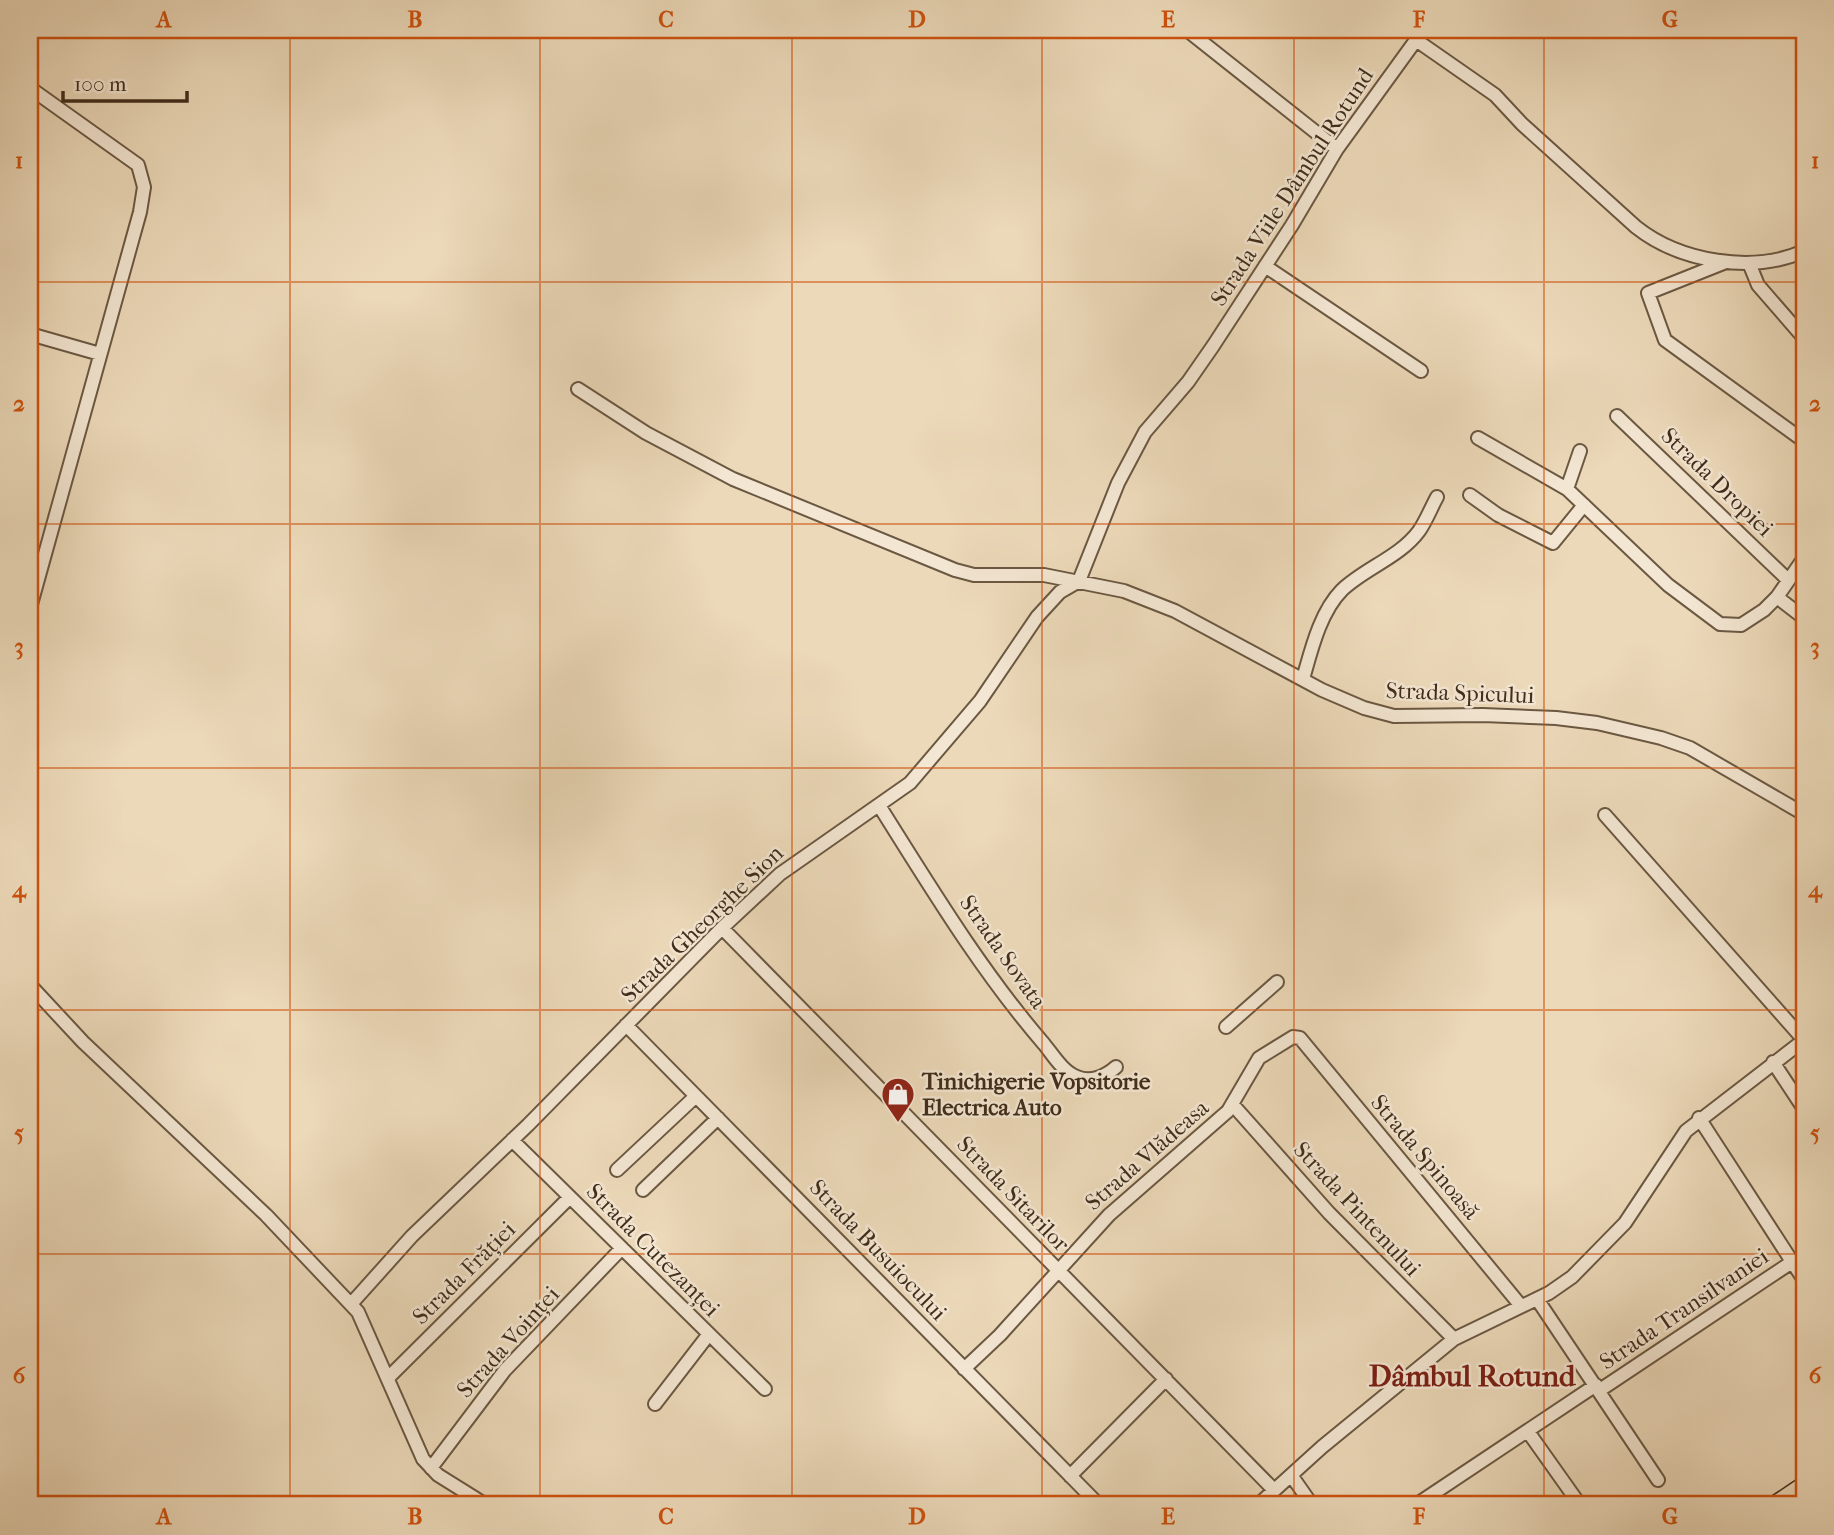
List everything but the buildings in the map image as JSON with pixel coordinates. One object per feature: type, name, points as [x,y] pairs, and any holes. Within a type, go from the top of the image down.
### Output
[{"type":"main road","points":[[1774,1505],[1804,1485]]},
{"type":"street","points":[[1187,30],[1336,149]]},
{"type":"street","name":"Strada Viile Dâmbul Rotund","points":[[1079,581],[1131,455],[1145,432],[1188,382],[1265,266],[1336,149],[1416,40],[1495,95],[1522,124],[1646,235],[1702,257],[1727,261],[1749,263],[1777,260],[1804,251]]},
{"type":"street","points":[[30,88],[120,149],[138,165],[142,174],[140,212],[30,608]]},
{"type":"street","points":[[1727,261],[1647,293],[1665,340],[1804,441]]},
{"type":"street","points":[[1749,263],[1758,285],[1804,338]]},
{"type":"street","points":[[1265,266],[1421,371]]},
{"type":"street","points":[[30,334],[100,354]]},
{"type":"street","name":"Strada Spicului","points":[[578,389],[646,433],[733,480],[955,570],[974,575],[1032,574],[1079,581],[1145,598],[1364,708],[1394,716],[1556,718],[1652,735],[1690,748],[1804,814]]},
{"type":"street","name":"Strada Dropiei","points":[[1617,416],[1787,579]]},
{"type":"street","points":[[1478,438],[1567,489],[1694,607],[1720,624],[1733,627],[1749,620],[1777,597],[1804,558]]},
{"type":"street","points":[[1567,489],[1580,451]]},
{"type":"street","points":[[1470,495],[1498,515],[1553,543],[1584,505]]},
{"type":"street","points":[[1303,679],[1314,645],[1335,598],[1413,538],[1437,497]]},
{"type":"street","name":"Strada Gheorghe Sion","points":[[351,1304],[412,1236],[512,1140],[722,928],[780,874],[826,840],[880,807],[910,783],[980,701],[1037,617],[1060,592],[1079,581]]},
{"type":"street","points":[[1777,597],[1804,618]]},
{"type":"street","name":"Strada Sovata","points":[[880,807],[989,976],[1062,1065],[1078,1078],[1088,1079],[1108,1074],[1116,1067]]},
{"type":"street","points":[[1258,1505],[1454,1339],[1537,1299],[1572,1277],[1625,1223],[1647,1193],[1675,1146],[1699,1118],[1804,1040],[1605,815]]},
{"type":"street","name":"Strada Sitarilor","points":[[722,928],[1274,1490]]},
{"type":"street","points":[[1226,1027],[1277,982]]},
{"type":"street","points":[[30,985],[83,1042],[266,1215],[351,1304],[364,1322],[414,1442],[431,1468],[486,1505]]},
{"type":"street","name":"Strada Busuiocului","points":[[626,1025],[1098,1505]]},
{"type":"street","name":"Strada Vlădeasa","points":[[964,1369],[1000,1335],[1109,1215],[1219,1121],[1233,1105],[1253,1064],[1266,1052],[1296,1036]]},
{"type":"street","name":"Strada Spinoasă","points":[[1296,1036],[1521,1306]]},
{"type":"street","points":[[1773,1062],[1804,1109]]},
{"type":"street","points":[[617,1170],[696,1096]]},
{"type":"street","name":"Strada Pintenului","points":[[1233,1105],[1329,1213],[1454,1339]]},
{"type":"street","points":[[643,1190],[718,1118]]},
{"type":"street","points":[[1699,1118],[1804,1280]]},
{"type":"street","name":"Strada Cutezanței","points":[[512,1140],[765,1389]]},
{"type":"street","name":"Strada Frăției","points":[[388,1378],[570,1197]]},
{"type":"street","name":"Strada Voinței","points":[[431,1468],[505,1370],[622,1248]]},
{"type":"street","name":"Strada Transilvaniei","points":[[1416,1505],[1792,1262]]},
{"type":"street","points":[[1537,1299],[1658,1480]]},
{"type":"street","points":[[655,1404],[709,1334]]},
{"type":"street","points":[[1070,1476],[1166,1379]]},
{"type":"street","points":[[1528,1433],[1580,1505]]},
{"type":"street","points":[[1291,1475],[1312,1505]]},
{"type":"place","name":"Tinichigerie Vopsitorie Electrica Auto","points":[[898,1124]]},
{"type":"district","name":"Dâmbul Rotund","points":[[1472,1376]]}]
